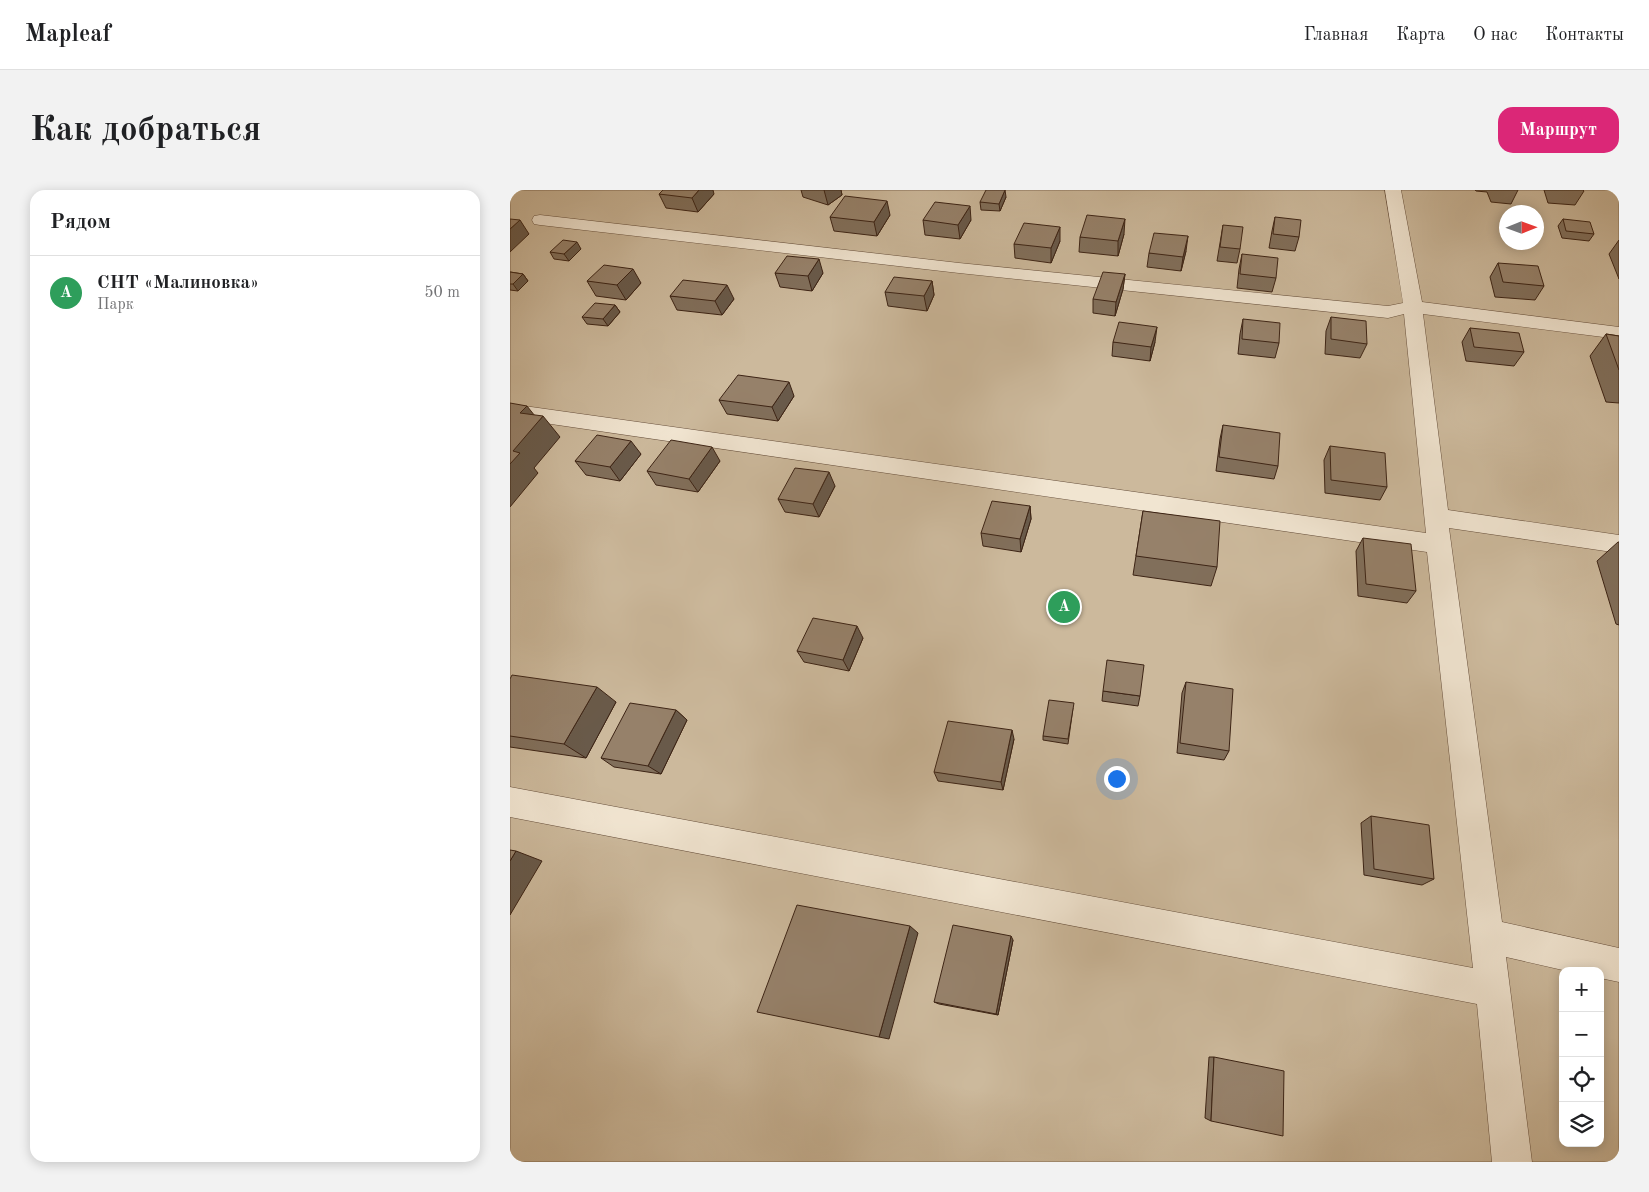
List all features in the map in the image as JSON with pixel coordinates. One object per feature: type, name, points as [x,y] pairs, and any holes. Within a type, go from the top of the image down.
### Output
[{"type":"street","points":[[1393,190],[1413,307],[1512,1162]]},
{"type":"street","points":[[540,220],[959,268],[1388,312],[1413,307],[1619,333]]},
{"type":"street","points":[[510,411],[1438,530],[1619,544]]},
{"type":"street","points":[[510,802],[1492,989]]},
{"type":"street","points":[[1487,936],[1619,965]]},
{"type":"shaded area","points":[[510,190],[1619,190],[1619,1162],[510,1162]]},
{"type":"building","points":[[663,190],[699,190],[692,198],[659,194]]},
{"type":"building","points":[[986,190],[1005,190],[999,204],[980,202]]},
{"type":"building","points":[[845,196],[887,201],[874,222],[830,217]]},
{"type":"building","points":[[935,202],[970,206],[958,225],[923,220]]},
{"type":"building","points":[[1087,215],[1125,219],[1118,241],[1080,237]]},
{"type":"building","points":[[1275,217],[1301,220],[1299,237],[1273,234]]},
{"type":"building","points":[[510,219],[520,220],[510,229]]},
{"type":"building","points":[[1563,219],[1590,222],[1594,234],[1566,231]]},
{"type":"building","points":[[1024,223],[1060,227],[1051,248],[1014,244]]},
{"type":"building","points":[[1223,225],[1243,227],[1240,249],[1220,247]]},
{"type":"building","points":[[1154,233],[1188,236],[1183,257],[1149,253]]},
{"type":"building","points":[[563,240],[577,242],[564,254],[550,252]]},
{"type":"building","points":[[1242,254],[1278,258],[1276,278],[1240,274]]},
{"type":"building","points":[[787,256],[819,259],[808,276],[775,273]]},
{"type":"building","points":[[1498,263],[1538,266],[1544,286],[1503,282]]},
{"type":"building","points":[[604,265],[633,269],[617,285],[587,281]]},
{"type":"building","points":[[510,272],[523,274],[513,284],[510,284]]},
{"type":"building","points":[[1103,272],[1125,274],[1116,302],[1093,299]]},
{"type":"building","points":[[894,277],[932,281],[924,296],[885,292]]},
{"type":"building","points":[[683,280],[727,285],[715,301],[670,296]]},
{"type":"building","points":[[595,303],[615,305],[603,319],[582,317]]},
{"type":"building","points":[[1331,317],[1366,321],[1367,344],[1331,339]]},
{"type":"building","points":[[1243,319],[1280,323],[1279,343],[1242,339]]},
{"type":"building","points":[[1119,322],[1157,327],[1151,347],[1113,342]]},
{"type":"building","points":[[1470,328],[1519,333],[1524,352],[1474,347]]},
{"type":"building","points":[[1606,334],[1619,336],[1619,370]]},
{"type":"building","points":[[738,375],[789,382],[772,407],[719,400]]},
{"type":"building","points":[[510,403],[527,406],[520,413],[543,416],[513,451],[520,453],[510,464]]},
{"type":"building","points":[[1223,425],[1280,433],[1278,466],[1219,457]]},
{"type":"building","points":[[597,435],[631,441],[610,467],[575,461]]},
{"type":"building","points":[[671,440],[712,447],[689,479],[647,471]]},
{"type":"building","points":[[1330,446],[1385,453],[1387,487],[1331,480]]},
{"type":"building","points":[[795,468],[829,472],[813,504],[778,499]]},
{"type":"building","points":[[992,501],[1030,506],[1020,539],[981,533]]},
{"type":"building","points":[[1143,511],[1220,521],[1217,567],[1136,556]]},
{"type":"building","points":[[1363,538],[1411,544],[1416,591],[1366,584]]},
{"type":"building","points":[[813,618],[857,626],[843,660],[797,651]]},
{"type":"building","points":[[1107,660],[1144,665],[1140,696],[1103,691]]},
{"type":"building","points":[[512,675],[597,687],[564,744],[510,736],[510,679]]},
{"type":"building","points":[[1186,682],[1233,689],[1229,751],[1180,743]]},
{"type":"building","points":[[1049,700],[1074,703],[1068,739],[1043,736]]},
{"type":"building","points":[[630,703],[676,710],[648,766],[601,758]]},
{"type":"building","points":[[948,721],[1012,730],[1001,782],[934,772]]},
{"type":"building","points":[[1371,816],[1429,825],[1434,879],[1374,869]]},
{"type":"building","points":[[510,850],[516,851],[510,861]]},
{"type":"building","points":[[797,905],[910,926],[879,1037],[757,1012]]},
{"type":"building","points":[[953,925],[1011,936],[996,1014],[934,1002]]},
{"type":"building","points":[[1214,1057],[1284,1071],[1283,1136],[1211,1121]]},
{"type":"place","name":"СНТ «Малиновка»","points":[[1064,607]]}]
